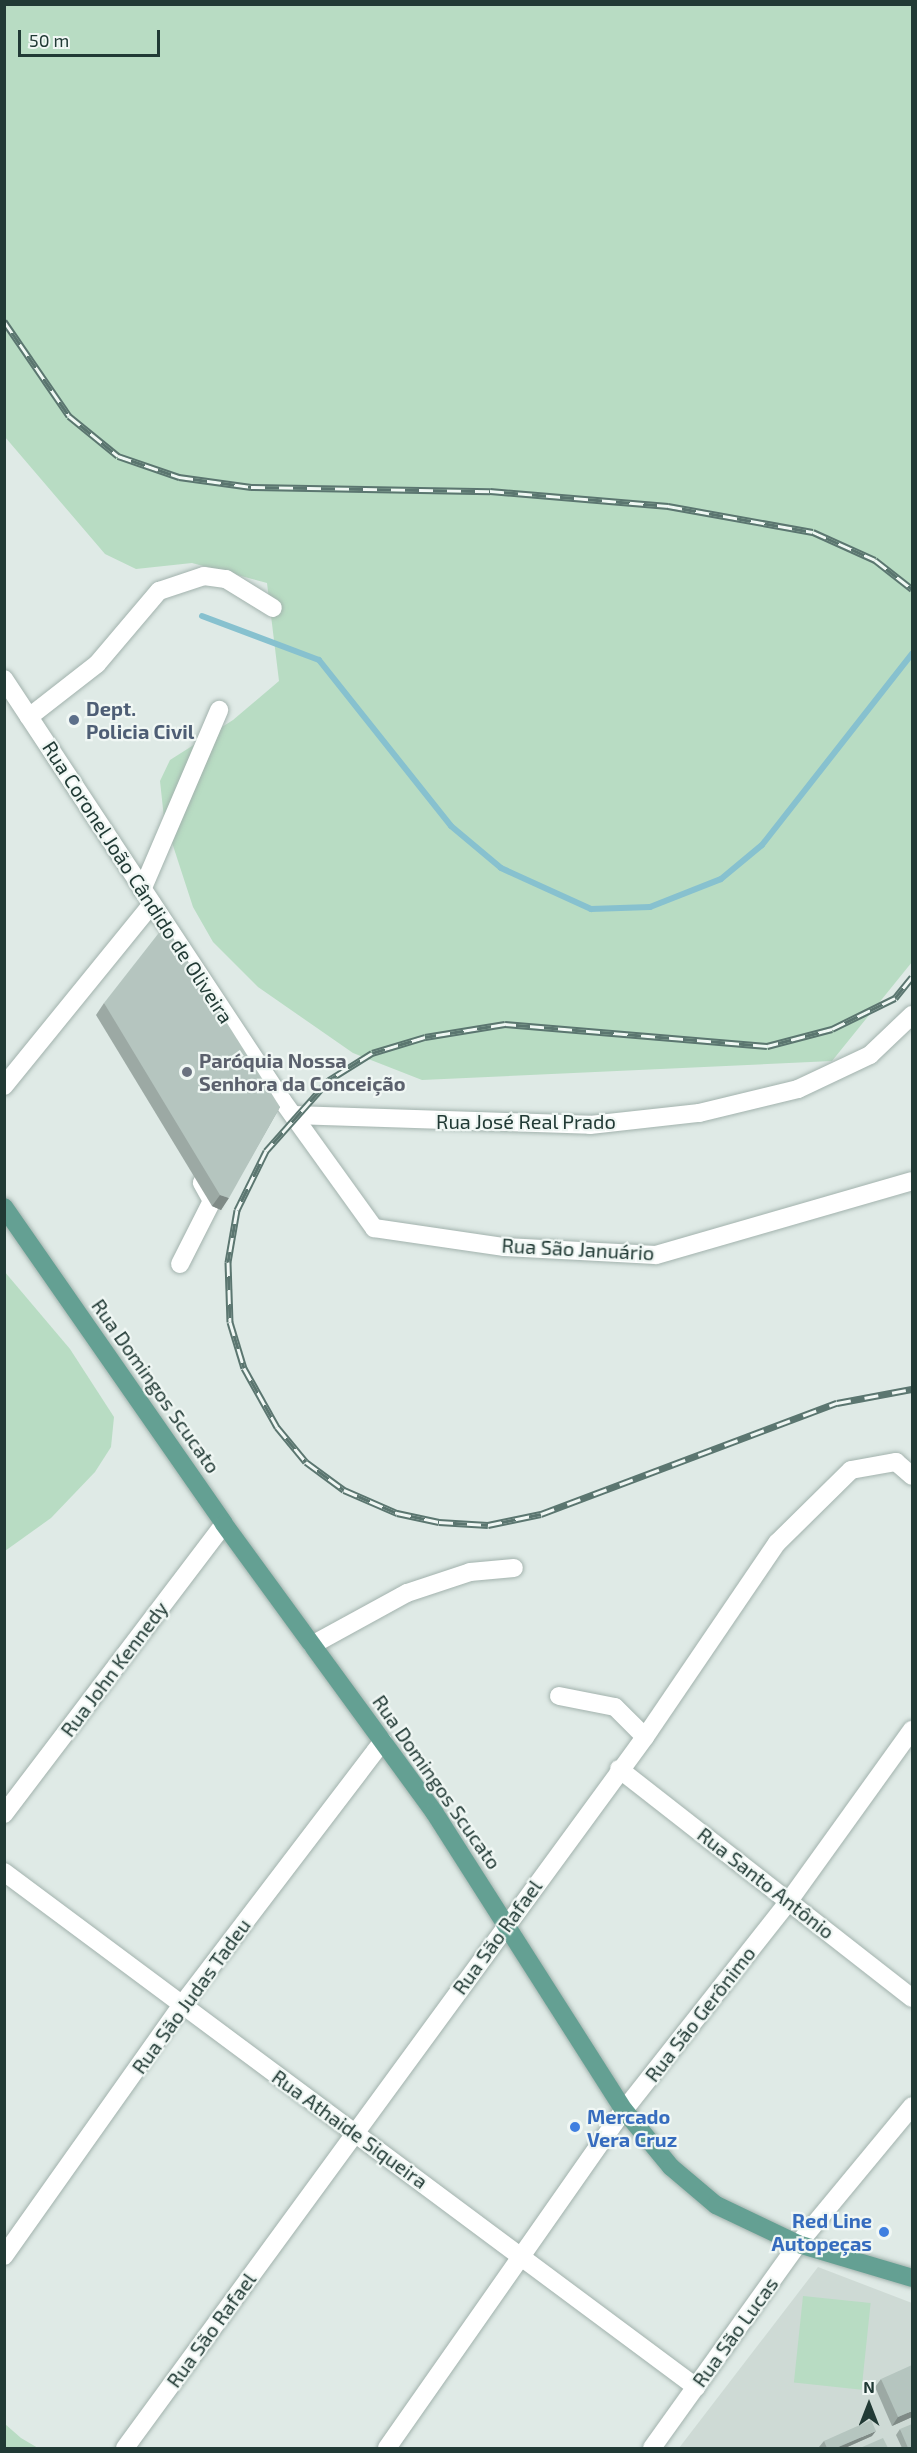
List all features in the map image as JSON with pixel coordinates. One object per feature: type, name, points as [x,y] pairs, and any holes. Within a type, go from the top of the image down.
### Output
[{"type":"main road","name":"Rua Domingos Scucato","points":[[4,1207],[224,1524],[383,1741],[505,1924],[624,2110],[671,2167],[716,2205],[798,2244],[912,2278]]},
{"type":"street","points":[[29,717],[97,664],[159,591],[204,576],[226,579],[273,608]]},
{"type":"street","name":"Rua Coronel João Cândido de Oliveira","points":[[4,679],[293,1115]]},
{"type":"street","points":[[4,1086],[147,897],[219,710]]},
{"type":"street","name":"Rua José Real Prado","points":[[293,1115],[590,1125],[699,1113],[798,1089],[870,1055],[912,1015]]},
{"type":"street","points":[[262,1107],[282,1100]]},
{"type":"street","name":"Rua São Januário","points":[[293,1115],[374,1228],[505,1247],[656,1255],[912,1181]]},
{"type":"street","points":[[180,1264],[212,1201],[200,1179],[206,1162]]},
{"type":"street","name":"Rua São Rafael","points":[[124,2448],[356,2132],[505,1924],[645,1737],[777,1543],[851,1470],[896,1462],[912,1476]]},
{"type":"street","name":"Rua John Kennedy","points":[[4,1814],[224,1524]]},
{"type":"street","points":[[312,1645],[407,1593],[470,1572],[514,1568]]},
{"type":"street","points":[[559,1696],[615,1707],[645,1737]]},
{"type":"street","name":"Rua São Gerônimo","points":[[387,2448],[524,2257],[624,2110],[789,1901],[912,1730]]},
{"type":"street","name":"Rua São Judas Tadeu","points":[[4,2256],[181,2006],[383,1741]]},
{"type":"street","name":"Rua Santo Antônio","points":[[619,1769],[912,1998]]},
{"type":"street","name":"Rua Athaide Siqueira","points":[[4,1872],[181,2006],[356,2132],[696,2387]]},
{"type":"street","name":"Rua São Lucas","points":[[652,2448],[798,2244],[912,2106]]},
{"type":"shaded area","points":[[818,2267],[912,2303],[912,2448],[679,2448]]},
{"type":"green space","points":[[4,5],[912,5],[912,962],[832,1061],[422,1080],[353,1053],[258,987],[213,942],[193,907],[164,818],[160,781],[170,760],[233,720],[279,681],[267,583],[192,563],[136,569],[105,554],[5,437]]},
{"type":"green space","points":[[4,1271],[70,1349],[114,1417],[111,1447],[95,1472],[51,1518],[5,1551]]},
{"type":"green space","points":[[803,2296],[871,2303],[862,2390],[794,2383]]},
{"type":"green space","points":[[5,2424],[21,2438],[38,2448],[5,2448]]},
{"type":"building","name":"Paróquia Nossa Senhora da Conceição","points":[[165,925],[280,1107],[229,1198],[220,1195],[104,1003]]},
{"type":"building","points":[[912,2365],[912,2411],[898,2417],[881,2379]]},
{"type":"building","points":[[871,2420],[876,2431],[836,2448],[827,2448],[824,2441]]},
{"type":"building","points":[[912,2424],[912,2448],[908,2448],[900,2429]]},
{"type":"building","points":[[883,2438],[888,2448],[860,2448]]},
{"type":"waterway","points":[[202,616],[319,660],[451,826],[501,868],[591,909],[650,907],[721,879],[762,845],[912,654]]},
{"type":"railway","points":[[4,321],[69,416],[118,456],[179,477],[251,487],[490,491],[668,506],[813,532],[875,560],[912,589]]},
{"type":"railway","points":[[912,977],[895,998],[832,1029],[767,1046],[505,1024],[425,1037],[372,1053],[329,1080],[266,1151],[237,1210],[228,1262],[230,1322],[244,1368],[277,1427],[306,1462],[344,1490],[397,1513],[439,1522],[488,1525],[541,1514],[837,1403],[912,1389]]},
{"type":"place","name":"Dept. Policia Civil","points":[[74,720]]},
{"type":"place","name":"Paróquia Nossa Senhora da Conceição","points":[[187,1072]]},
{"type":"place","name":"Mercado Vera Cruz","points":[[575,2127]]},
{"type":"place","name":"Red Line Autopeças","points":[[884,2232]]}]
